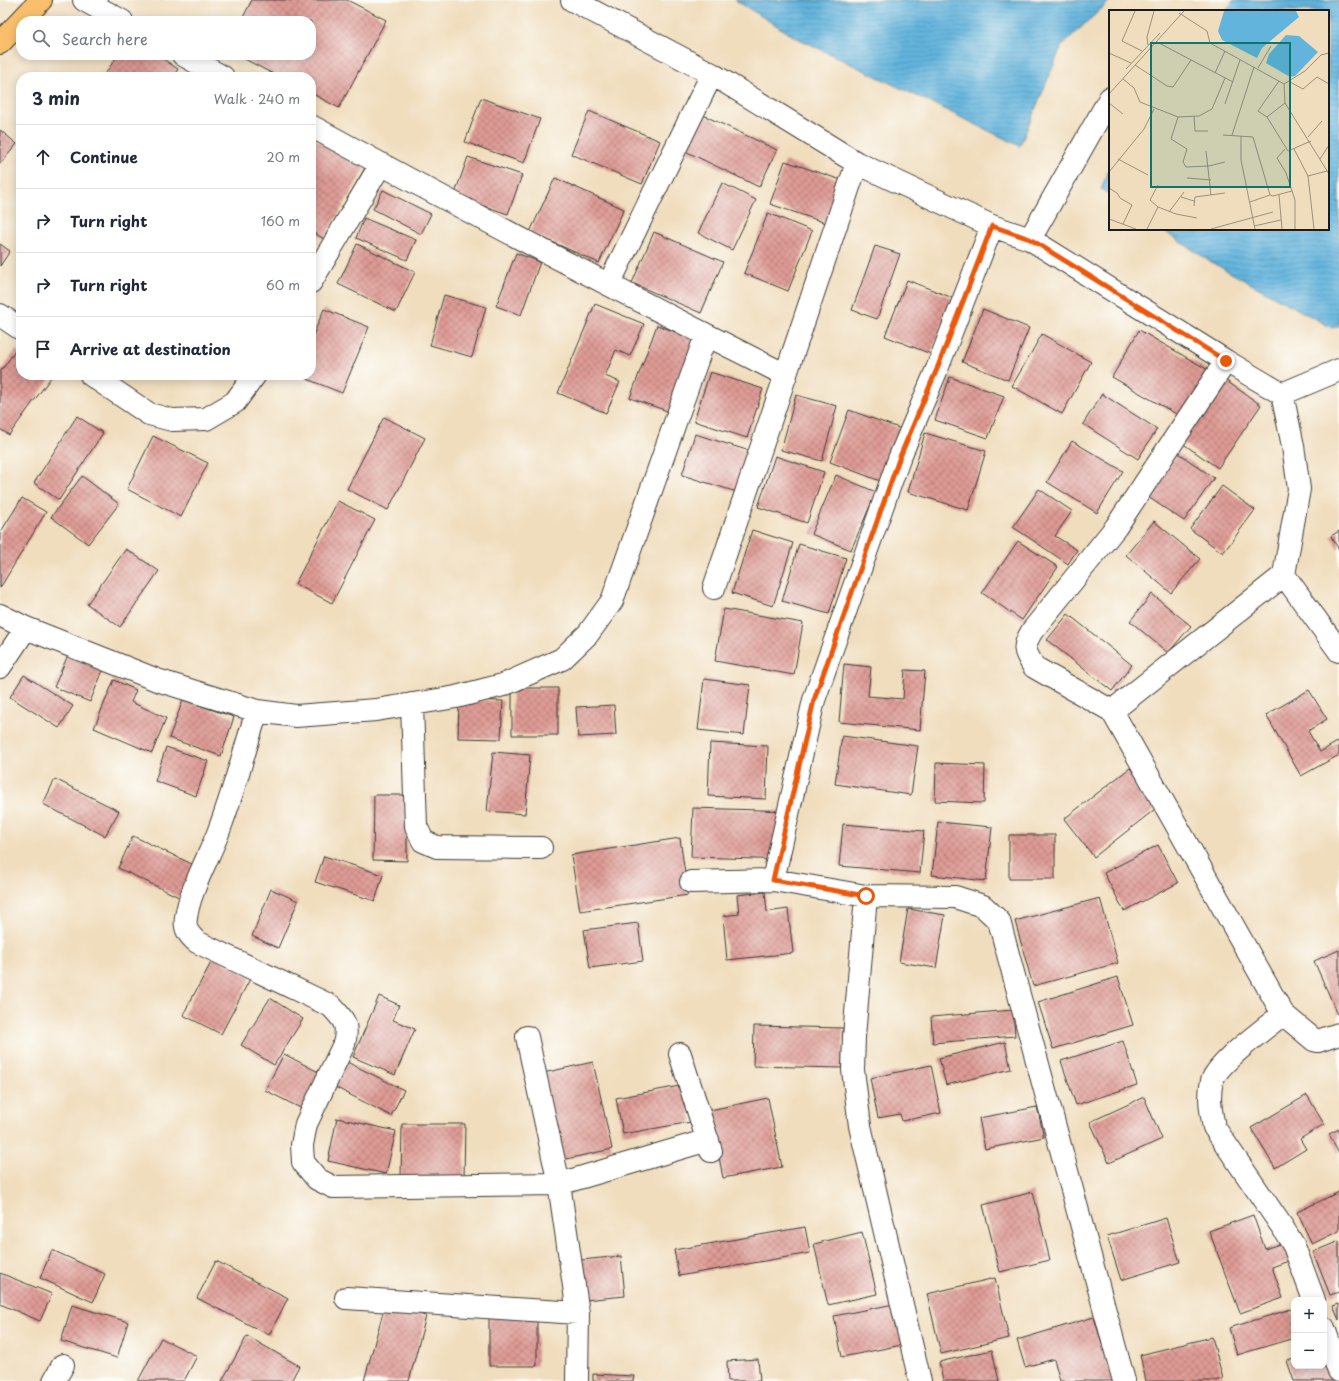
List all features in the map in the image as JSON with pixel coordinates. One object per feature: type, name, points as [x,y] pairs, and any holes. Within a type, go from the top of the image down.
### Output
[{"type":"main road","points":[[26,16],[41,0]]},
{"type":"main road","points":[[0,43],[16,26]]},
{"type":"street","points":[[84,0],[113,16]]},
{"type":"street","points":[[572,0],[712,74],[857,163],[992,226],[1030,239],[1226,361],[1282,394],[1293,446],[1298,488],[1284,575],[1112,711]]},
{"type":"street","points":[[192,60],[213,72]]},
{"type":"street","points":[[609,284],[712,74]]},
{"type":"street","points":[[1030,239],[1109,100]]},
{"type":"street","points":[[316,129],[706,335],[786,374]]},
{"type":"street","points":[[714,588],[857,163]]},
{"type":"street","points":[[316,274],[381,164]]},
{"type":"street","points":[[773,880],[814,700],[899,459],[937,369],[992,226]]},
{"type":"street","points":[[0,315],[16,326]]},
{"type":"street","points":[[0,616],[26,628],[157,680],[257,711],[296,716],[376,710],[456,697],[503,686],[562,659],[588,634],[612,601],[706,335]]},
{"type":"street","points":[[1226,361],[1116,527],[1032,631],[1025,643],[1026,654],[1034,667],[1112,711],[1283,1014],[1314,1040],[1318,1041],[1339,1034]]},
{"type":"street","points":[[1282,394],[1339,371]]},
{"type":"street","points":[[98,380],[149,414],[172,420],[206,419],[235,402],[251,380]]},
{"type":"street","points":[[1284,575],[1339,651]]},
{"type":"street","points":[[0,667],[26,628]]},
{"type":"street","points":[[412,704],[416,826],[423,841],[437,847],[541,848]]},
{"type":"street","points":[[257,711],[218,833],[188,905],[185,920],[188,934],[197,942],[331,1006],[343,1019],[347,1032],[344,1044],[306,1124],[302,1145],[303,1162],[317,1179],[333,1187],[559,1184],[709,1146],[680,1054]]},
{"type":"street","points":[[692,882],[773,880],[866,896],[955,896],[983,906],[999,921],[1124,1381]]},
{"type":"street","points":[[866,896],[854,1037],[853,1070],[860,1126],[920,1381]]},
{"type":"street","points":[[1283,1014],[1224,1063],[1212,1080],[1210,1108],[1214,1127],[1294,1246],[1313,1297]]},
{"type":"street","points":[[527,1037],[559,1184],[578,1313],[577,1381]]},
{"type":"street","points":[[346,1298],[578,1313]]},
{"type":"street","points":[[1326,1333],[1339,1372]]},
{"type":"water","points":[[735,0],[1111,0],[1062,45],[1020,146],[795,37]]},
{"type":"water","points":[[1234,0],[1339,0],[1339,326],[1332,328],[1211,262],[1163,230],[1329,230],[1329,10],[1227,10]]},
{"type":"water","points":[[1109,169],[1109,194],[1101,189]]},
{"type":"building","points":[[252,0],[347,0],[386,20],[339,108],[316,96],[316,72],[269,72],[247,60],[316,60],[316,16],[244,16]]},
{"type":"building","points":[[115,60],[164,60],[178,69],[176,72],[106,72]]},
{"type":"building","points":[[481,98],[540,119],[524,163],[465,142]]},
{"type":"building","points":[[589,111],[660,141],[642,184],[571,154]]},
{"type":"building","points":[[703,115],[777,150],[759,187],[685,151]]},
{"type":"building","points":[[0,130],[16,143],[16,145],[0,164]]},
{"type":"building","points":[[316,140],[365,168],[324,239],[316,234]]},
{"type":"building","points":[[468,157],[522,175],[508,214],[454,196]]},
{"type":"building","points":[[785,161],[844,181],[829,224],[770,204]]},
{"type":"building","points":[[555,178],[624,209],[599,263],[530,232]]},
{"type":"building","points":[[722,183],[756,200],[732,250],[698,233]]},
{"type":"building","points":[[383,190],[431,214],[421,234],[373,209]]},
{"type":"building","points":[[768,213],[812,231],[788,291],[744,273]]},
{"type":"building","points":[[364,218],[416,240],[407,260],[356,238]]},
{"type":"building","points":[[654,232],[723,262],[701,313],[632,283]]},
{"type":"building","points":[[0,244],[10,251],[0,266]]},
{"type":"building","points":[[357,244],[415,272],[396,312],[338,284]]},
{"type":"building","points":[[875,246],[900,254],[877,319],[852,310]]},
{"type":"building","points":[[516,253],[540,262],[521,315],[496,306]]},
{"type":"building","points":[[907,280],[953,298],[931,354],[885,336]]},
{"type":"building","points":[[444,295],[486,307],[472,357],[430,345]]},
{"type":"building","points":[[595,304],[644,324],[630,356],[616,350],[605,376],[620,382],[606,413],[558,393]]},
{"type":"building","points":[[324,309],[369,327],[342,393],[310,380],[316,380],[316,328]]},
{"type":"building","points":[[983,309],[1029,328],[1008,380],[962,362]]},
{"type":"building","points":[[657,325],[699,341],[673,413],[630,398]]},
{"type":"building","points":[[1139,330],[1210,371],[1183,418],[1112,377]]},
{"type":"building","points":[[1042,334],[1091,362],[1062,414],[1012,386]]},
{"type":"building","points":[[16,350],[16,380],[49,380],[9,435],[0,429],[0,372]]},
{"type":"building","points":[[710,372],[763,389],[747,438],[694,421]]},
{"type":"building","points":[[950,377],[1004,396],[988,438],[935,420]]},
{"type":"building","points":[[1225,380],[1261,405],[1218,468],[1182,443]]},
{"type":"building","points":[[1102,394],[1157,429],[1138,459],[1083,424]]},
{"type":"building","points":[[796,395],[837,406],[822,461],[781,450]]},
{"type":"building","points":[[849,410],[910,432],[891,485],[830,462]]},
{"type":"building","points":[[77,416],[103,433],[59,500],[34,483]]},
{"type":"building","points":[[384,417],[425,438],[388,510],[347,489]]},
{"type":"building","points":[[925,433],[986,451],[968,510],[908,492]]},
{"type":"building","points":[[695,434],[753,452],[740,493],[682,475]]},
{"type":"building","points":[[153,436],[208,463],[181,517],[127,489]]},
{"type":"building","points":[[1072,441],[1123,471],[1097,513],[1047,482]]},
{"type":"building","points":[[1178,453],[1214,478],[1184,521],[1148,497]]},
{"type":"building","points":[[775,456],[824,472],[807,523],[758,507]]},
{"type":"building","points":[[836,475],[876,492],[851,550],[811,534]]},
{"type":"building","points":[[82,476],[119,504],[88,544],[51,517]]},
{"type":"building","points":[[1222,486],[1255,510],[1223,553],[1190,529]]},
{"type":"building","points":[[1039,489],[1072,511],[1055,536],[1077,550],[1068,564],[1013,527]]},
{"type":"building","points":[[22,498],[46,512],[0,588],[0,533]]},
{"type":"building","points":[[338,501],[375,520],[332,603],[295,584]]},
{"type":"building","points":[[1154,521],[1200,559],[1171,593],[1126,555]]},
{"type":"building","points":[[752,530],[793,543],[773,606],[732,593]]},
{"type":"building","points":[[1339,531],[1339,550],[1331,536]]},
{"type":"building","points":[[1018,541],[1058,567],[1022,620],[982,593]]},
{"type":"building","points":[[799,544],[846,558],[829,614],[782,601]]},
{"type":"building","points":[[126,549],[159,571],[120,627],[87,604]]},
{"type":"building","points":[[1152,594],[1191,626],[1168,653],[1130,621]]},
{"type":"building","points":[[724,609],[803,623],[794,675],[715,661]]},
{"type":"building","points":[[1068,614],[1132,665],[1112,691],[1047,640]]},
{"type":"building","points":[[68,655],[103,670],[90,702],[54,687]]},
{"type":"building","points":[[844,664],[871,667],[868,696],[903,699],[905,670],[925,671],[920,730],[839,722]]},
{"type":"building","points":[[24,675],[73,706],[59,728],[10,697]]},
{"type":"building","points":[[704,679],[750,685],[744,735],[698,730]]},
{"type":"building","points":[[114,680],[136,690],[131,702],[166,718],[152,753],[94,728]]},
{"type":"building","points":[[512,688],[558,688],[558,735],[512,735]]},
{"type":"building","points":[[1309,690],[1327,719],[1308,731],[1320,752],[1339,741],[1339,755],[1301,776],[1266,715]]},
{"type":"building","points":[[183,700],[234,717],[221,756],[169,738]]},
{"type":"building","points":[[459,700],[503,701],[501,739],[458,738]]},
{"type":"building","points":[[614,705],[616,735],[578,737],[576,707]]},
{"type":"building","points":[[842,736],[918,746],[911,795],[835,784]]},
{"type":"building","points":[[710,743],[768,746],[766,799],[708,796]]},
{"type":"building","points":[[166,747],[208,761],[196,796],[155,781]]},
{"type":"building","points":[[493,752],[530,755],[525,814],[487,811]]},
{"type":"building","points":[[936,763],[985,765],[984,803],[935,801]]},
{"type":"building","points":[[1130,768],[1159,806],[1094,857],[1064,819]]},
{"type":"building","points":[[55,779],[119,811],[105,836],[43,804]]},
{"type":"building","points":[[374,795],[407,795],[407,861],[373,860]]},
{"type":"building","points":[[693,808],[792,811],[790,860],[691,857]]},
{"type":"building","points":[[938,822],[992,827],[986,881],[932,875]]},
{"type":"building","points":[[843,824],[924,831],[920,873],[839,866]]},
{"type":"building","points":[[1009,835],[1055,835],[1055,879],[1009,879]]},
{"type":"building","points":[[133,836],[196,866],[181,898],[118,868]]},
{"type":"building","points":[[680,838],[688,895],[580,911],[571,855]]},
{"type":"building","points":[[1158,845],[1178,883],[1124,911],[1104,873]]},
{"type":"building","points":[[324,856],[383,875],[375,901],[315,882]]},
{"type":"building","points":[[271,889],[298,901],[278,948],[252,936]]},
{"type":"building","points":[[765,892],[767,912],[788,909],[793,953],[727,960],[723,916],[739,914],[737,895]]},
{"type":"building","points":[[1100,898],[1118,963],[1033,986],[1015,921]]},
{"type":"building","points":[[908,909],[945,915],[936,968],[899,962]]},
{"type":"building","points":[[638,923],[643,961],[590,968],[584,930]]},
{"type":"building","points":[[1339,950],[1339,1017],[1314,961]]},
{"type":"building","points":[[214,957],[251,977],[221,1034],[183,1015]]},
{"type":"building","points":[[1118,977],[1133,1025],[1053,1049],[1038,1002]]},
{"type":"building","points":[[379,996],[399,1005],[393,1020],[415,1029],[395,1075],[353,1057]]},
{"type":"building","points":[[270,998],[303,1019],[274,1065],[241,1045]]},
{"type":"building","points":[[1013,1010],[1015,1036],[933,1043],[931,1017]]},
{"type":"building","points":[[754,1026],[843,1028],[842,1068],[753,1066]]},
{"type":"building","points":[[1123,1041],[1137,1085],[1076,1105],[1061,1061]]},
{"type":"building","points":[[1005,1042],[1011,1069],[946,1085],[939,1058]]},
{"type":"building","points":[[284,1054],[326,1076],[308,1112],[265,1090]]},
{"type":"building","points":[[347,1062],[404,1090],[391,1116],[335,1087]]},
{"type":"building","points":[[593,1062],[612,1149],[562,1160],[543,1073]]},
{"type":"building","points":[[931,1065],[941,1113],[902,1121],[900,1114],[878,1118],[870,1078]]},
{"type":"building","points":[[685,1085],[691,1122],[623,1134],[616,1098]]},
{"type":"building","points":[[1307,1095],[1324,1124],[1300,1139],[1306,1149],[1275,1168],[1251,1128]]},
{"type":"building","points":[[1144,1097],[1162,1139],[1109,1163],[1090,1122]]},
{"type":"building","points":[[768,1098],[782,1167],[723,1178],[710,1110]]},
{"type":"building","points":[[1037,1107],[1044,1137],[985,1149],[979,1118]]},
{"type":"building","points":[[337,1118],[396,1131],[386,1174],[328,1161]]},
{"type":"building","points":[[402,1124],[465,1124],[464,1180],[401,1178]]},
{"type":"building","points":[[1339,1129],[1339,1154],[1329,1134]]},
{"type":"building","points":[[1033,1192],[1050,1260],[1000,1272],[983,1205]]},
{"type":"building","points":[[1339,1192],[1339,1231],[1312,1244],[1297,1212]]},
{"type":"building","points":[[1253,1215],[1265,1249],[1288,1241],[1294,1259],[1272,1267],[1283,1298],[1240,1313],[1209,1231]]},
{"type":"building","points":[[1166,1218],[1180,1262],[1121,1280],[1107,1236]]},
{"type":"building","points":[[805,1227],[810,1253],[679,1276],[674,1250]]},
{"type":"building","points":[[862,1232],[877,1294],[828,1305],[814,1244]]},
{"type":"building","points":[[1339,1241],[1339,1292],[1330,1295],[1313,1252]]},
{"type":"building","points":[[52,1250],[105,1274],[93,1302],[40,1278]]},
{"type":"building","points":[[621,1256],[625,1296],[585,1300],[581,1260]]},
{"type":"building","points":[[216,1261],[288,1298],[269,1335],[197,1298]]},
{"type":"building","points":[[0,1273],[52,1294],[40,1321],[0,1304]]},
{"type":"building","points":[[995,1278],[1009,1338],[941,1354],[927,1294]]},
{"type":"building","points":[[894,1304],[902,1345],[842,1357],[834,1316]]},
{"type":"building","points":[[1339,1304],[1339,1320],[1333,1306]]},
{"type":"building","points":[[72,1305],[128,1322],[117,1358],[61,1341]]},
{"type":"building","points":[[385,1305],[426,1316],[409,1381],[364,1381]]},
{"type":"building","points":[[1291,1309],[1291,1339],[1237,1355],[1229,1328]]},
{"type":"building","points":[[489,1315],[537,1316],[537,1366],[489,1366]]},
{"type":"building","points":[[1094,1317],[1113,1381],[1060,1381],[1054,1359],[1025,1367],[1017,1340]]},
{"type":"building","points":[[247,1336],[299,1366],[291,1381],[222,1381]]},
{"type":"building","points":[[1212,1337],[1223,1379],[1213,1381],[1146,1381],[1140,1355]]},
{"type":"building","points":[[161,1338],[197,1356],[184,1381],[138,1381]]},
{"type":"building","points":[[992,1350],[999,1381],[943,1381],[939,1362]]},
{"type":"building","points":[[758,1359],[760,1381],[728,1381],[727,1361]]},
{"type":"building","points":[[1291,1360],[1291,1369],[1327,1369],[1327,1362],[1334,1381],[1294,1381],[1287,1361]]},
{"type":"building","points":[[593,1374],[634,1376],[633,1381],[593,1381]]},
{"type":"route","points":[[866,896],[773,880],[814,700],[899,459],[937,369],[992,226],[1030,239],[1226,361]]}]
